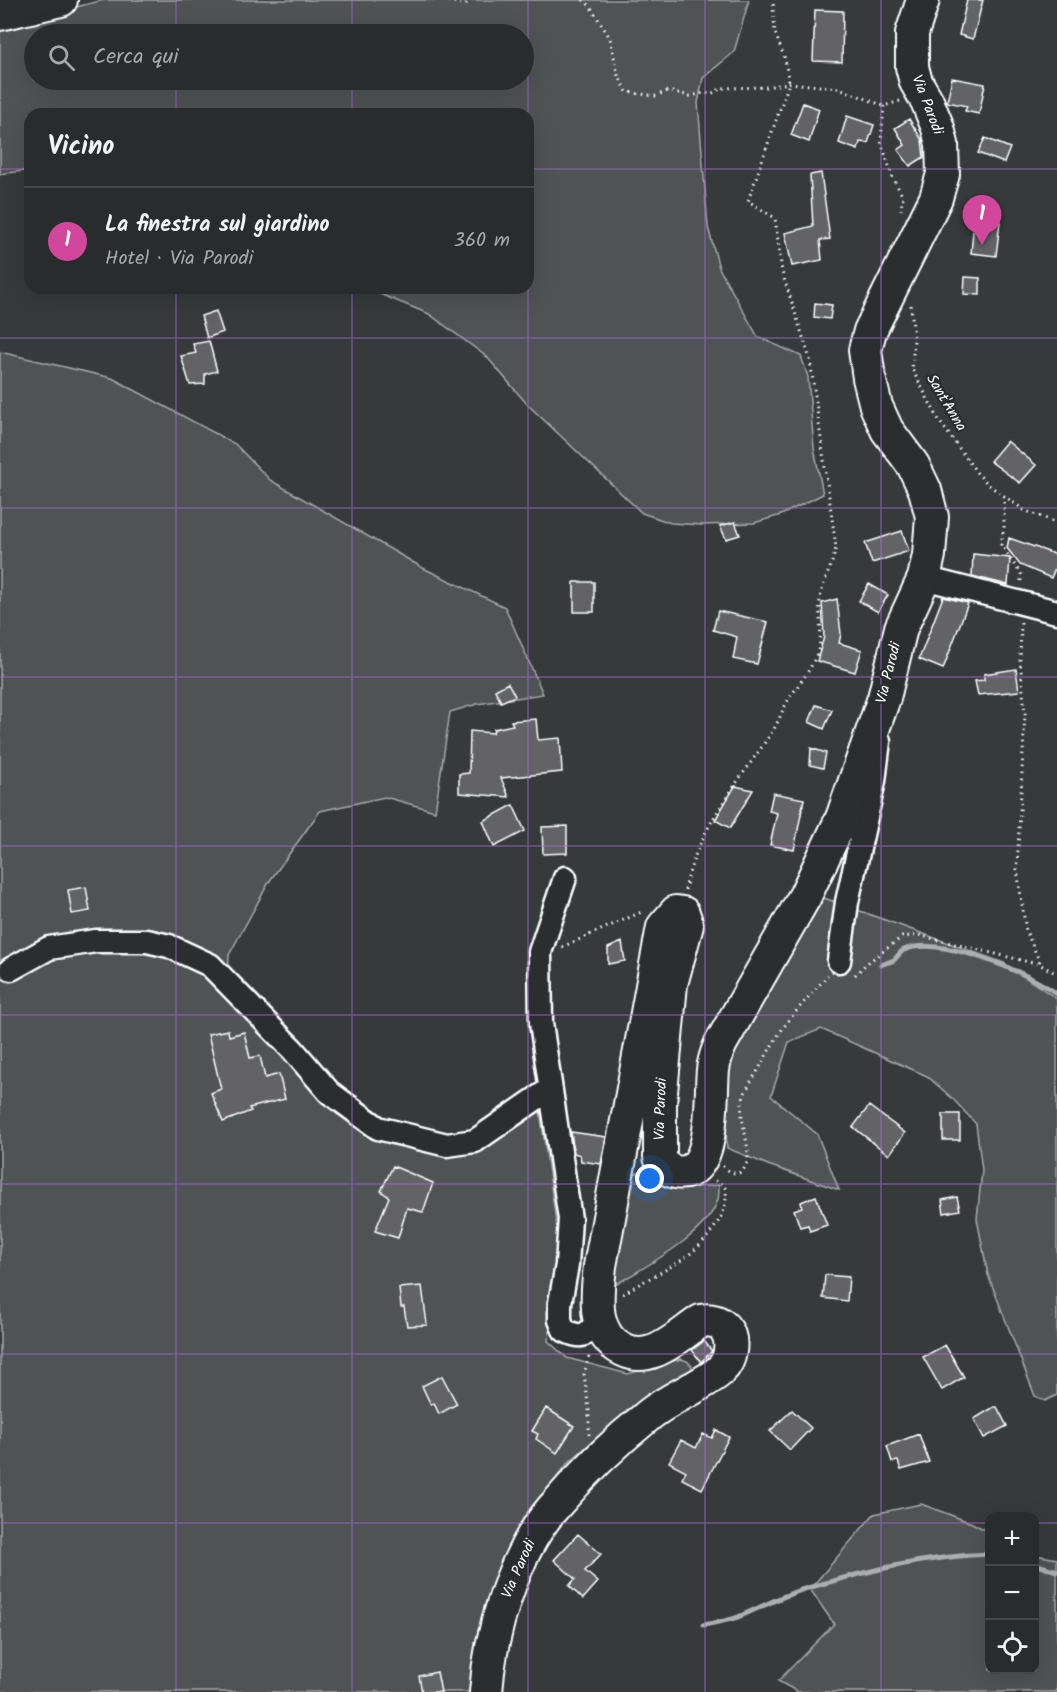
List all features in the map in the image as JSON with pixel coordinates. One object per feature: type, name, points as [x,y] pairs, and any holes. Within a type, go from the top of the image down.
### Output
[{"type":"street","points":[[0,14],[61,0]]},
{"type":"street","name":"Via Parodi","points":[[486,1692],[492,1641],[505,1600],[528,1544],[540,1525],[594,1464],[651,1413],[722,1369],[730,1354],[729,1335],[725,1328],[714,1321],[701,1321],[657,1350],[636,1354],[626,1352],[612,1343],[602,1331],[599,1321],[597,1293],[600,1266],[661,933],[672,915],[680,911],[683,913],[687,925],[671,984],[660,1103],[660,1157],[669,1170],[681,1173],[693,1169],[704,1155],[716,1055],[805,896],[842,818],[884,698],[901,628],[924,578],[932,528],[925,490],[913,465],[886,430],[876,406],[865,350],[870,331],[936,198],[943,174],[942,144],[938,128],[912,67],[913,27],[923,0]]},
{"type":"street","points":[[924,578],[1057,612]]},
{"type":"street","points":[[839,961],[847,902],[874,780],[884,698]]},
{"type":"street","points":[[566,879],[540,952],[541,1023],[570,1219],[560,1320],[564,1330],[575,1336],[587,1334],[599,1321]]},
{"type":"street","points":[[11,969],[49,948],[96,941],[147,941],[168,946],[210,966],[292,1050],[329,1092],[378,1128],[447,1145],[475,1141],[550,1089]]},
{"type":"path","points":[[442,0],[466,4],[468,0]]},
{"type":"path","points":[[583,0],[590,6],[610,38],[618,75],[627,92],[655,96],[668,91],[690,96],[711,94],[722,88],[767,87],[789,83],[839,88],[884,106],[922,91]]},
{"type":"path","points":[[683,913],[685,889],[693,858],[720,806],[774,730],[787,702],[802,683],[816,656],[822,630],[820,602],[822,591],[834,562],[836,547],[810,359],[782,272],[775,218],[748,201],[774,120],[789,83],[785,59],[775,33],[774,0]]},
{"type":"path","points":[[884,106],[881,141],[892,176],[903,197],[896,235],[913,246]]},
{"type":"path","name":"Sant'Anna","points":[[911,299],[914,339],[912,369],[940,422],[977,473],[990,486],[1024,510],[1057,523]]},
{"type":"path","points":[[1004,496],[1004,527],[1001,545],[1021,574],[1020,660],[1025,713],[1017,869],[1026,931],[1041,965]]},
{"type":"path","points":[[540,952],[554,950],[650,909]]},
{"type":"path","points":[[839,961],[843,975],[848,977],[855,975],[902,937],[918,935],[1041,965],[1057,974]]},
{"type":"path","points":[[704,1155],[729,1172],[737,1173],[744,1169],[748,1157],[741,1106],[745,1092],[785,1024],[839,961]]},
{"type":"path","points":[[588,1441],[589,1410],[584,1374],[599,1321],[624,1293],[686,1258],[702,1245],[724,1213],[726,1189],[705,1172],[704,1155]]},
{"type":"shaded area","points":[[104,0],[749,0],[734,52],[703,78],[698,103],[708,227],[719,268],[758,337],[801,356],[808,377],[814,448],[823,494],[781,515],[754,523],[702,525],[671,523],[642,513],[527,404],[487,357],[429,314],[380,294],[534,294],[534,108],[24,108],[24,171],[0,174],[0,26]]},
{"type":"shaded area","points":[[0,352],[112,378],[235,444],[270,480],[423,568],[505,607],[543,694],[477,704],[450,712],[435,811],[385,797],[320,811],[269,882],[229,955],[227,997],[337,1114],[392,1145],[430,1153],[477,1154],[540,1111],[559,1242],[556,1288],[548,1341],[567,1358],[628,1374],[681,1359],[692,1366],[688,1376],[630,1408],[568,1463],[544,1494],[499,1565],[476,1651],[472,1692],[0,1692]]},
{"type":"shaded area","points":[[824,898],[1004,963],[1057,999],[1057,1395],[1045,1401],[1035,1396],[988,1275],[977,1219],[982,1170],[976,1124],[927,1076],[821,1029],[789,1042],[771,1096],[817,1134],[839,1190],[727,1148],[723,1072],[740,1031],[775,979]]},
{"type":"shaded area","points":[[649,1169],[671,1189],[719,1185],[718,1199],[712,1212],[689,1237],[615,1285],[616,1234],[628,1176]]},
{"type":"shaded area","points":[[921,1504],[985,1530],[985,1674],[1039,1674],[1039,1556],[1057,1559],[1057,1692],[798,1692],[778,1681],[834,1624],[810,1589],[874,1514]]},
{"type":"building","points":[[967,0],[983,0],[973,39],[959,35]]},
{"type":"building","points":[[815,10],[843,11],[842,62],[813,61]]},
{"type":"building","points":[[952,78],[985,84],[979,114],[965,111],[967,106],[947,102]]},
{"type":"building","points":[[803,103],[819,109],[809,142],[791,135]]},
{"type":"building","points":[[847,116],[874,125],[868,143],[860,142],[858,150],[839,143]]},
{"type":"building","points":[[909,119],[922,140],[924,157],[910,166],[898,150],[905,145],[895,128]]},
{"type":"building","points":[[985,138],[1010,148],[1004,163],[978,153]]},
{"type":"building","points":[[821,173],[830,239],[820,240],[822,260],[792,266],[785,233],[813,226],[810,175]]},
{"type":"building","points":[[975,220],[1000,222],[996,256],[971,253],[973,231],[976,231]]},
{"type":"building","points":[[965,277],[980,278],[980,295],[964,294]]},
{"type":"building","points":[[815,303],[832,305],[830,319],[814,317]]},
{"type":"building","points":[[216,311],[223,332],[207,338],[201,316]]},
{"type":"building","points":[[209,341],[217,371],[205,374],[205,384],[190,385],[181,356],[196,353],[193,344]]},
{"type":"building","points":[[1007,441],[1036,465],[1020,483],[990,461]]},
{"type":"building","points":[[735,522],[740,535],[726,539],[720,526]]},
{"type":"building","points":[[902,531],[909,551],[872,563],[865,543]]},
{"type":"building","points":[[1009,538],[1057,555],[1057,564],[1051,578],[1020,565],[1007,548]]},
{"type":"building","points":[[973,554],[1010,558],[1008,585],[972,576]]},
{"type":"building","points":[[574,582],[594,582],[594,612],[574,612]]},
{"type":"building","points":[[869,584],[888,595],[878,612],[859,601]]},
{"type":"building","points":[[943,597],[968,603],[943,669],[919,659]]},
{"type":"building","points":[[837,599],[841,634],[839,643],[862,650],[855,672],[817,661],[824,637],[822,603]]},
{"type":"building","points":[[718,611],[768,622],[757,664],[733,659],[737,637],[713,630]]},
{"type":"building","points":[[1016,669],[1019,691],[978,695],[975,681],[984,680],[984,674]]},
{"type":"building","points":[[508,683],[515,696],[501,702],[495,690]]},
{"type":"building","points":[[816,705],[832,710],[824,729],[809,722]]},
{"type":"building","points":[[536,719],[538,740],[560,738],[562,772],[501,778],[509,797],[459,793],[459,774],[469,773],[470,731],[493,733],[494,729],[513,725],[511,721]]},
{"type":"building","points":[[811,748],[826,753],[823,768],[810,765]]},
{"type":"building","points":[[735,786],[753,790],[730,828],[715,820]]},
{"type":"building","points":[[773,793],[804,799],[794,850],[770,845],[777,813],[769,811]]},
{"type":"building","points":[[513,805],[525,831],[494,847],[483,821]]},
{"type":"building","points":[[567,826],[567,853],[543,854],[542,827]]},
{"type":"building","points":[[86,887],[90,911],[72,914],[68,890]]},
{"type":"building","points":[[622,942],[625,961],[608,964],[608,948]]},
{"type":"building","points":[[228,1030],[229,1036],[244,1032],[250,1058],[260,1056],[265,1078],[279,1074],[285,1099],[249,1108],[251,1111],[223,1122],[211,1093],[221,1089],[208,1034]]},
{"type":"building","points":[[869,1106],[905,1133],[889,1155],[853,1127]]},
{"type":"building","points":[[943,1114],[960,1114],[960,1140],[943,1140]]},
{"type":"building","points":[[571,1132],[606,1137],[601,1164],[581,1161],[580,1155],[574,1153]]},
{"type":"building","points":[[393,1166],[433,1183],[423,1212],[407,1208],[398,1238],[375,1231],[389,1197],[381,1191]]},
{"type":"building","points":[[816,1196],[827,1225],[810,1231],[808,1225],[800,1227],[794,1210],[802,1207],[801,1202]]},
{"type":"building","points":[[957,1197],[960,1210],[944,1213],[942,1200]]},
{"type":"building","points":[[825,1275],[849,1277],[847,1301],[823,1298]]},
{"type":"building","points":[[422,1286],[427,1325],[407,1326],[404,1307],[401,1307],[399,1288]]},
{"type":"building","points":[[704,1341],[712,1351],[701,1362],[692,1350]]},
{"type":"building","points":[[945,1345],[964,1377],[942,1390],[923,1357]]},
{"type":"building","points":[[442,1376],[457,1404],[439,1414],[434,1403],[431,1405],[422,1386]]},
{"type":"building","points":[[997,1407],[1007,1426],[984,1438],[974,1419]]},
{"type":"building","points":[[546,1408],[574,1426],[557,1453],[536,1439],[538,1434],[532,1431]]},
{"type":"building","points":[[792,1410],[811,1428],[790,1450],[770,1431]]},
{"type":"building","points":[[716,1430],[729,1437],[702,1489],[682,1479],[686,1471],[669,1462],[681,1440],[696,1448],[703,1434],[712,1438]]},
{"type":"building","points":[[919,1434],[929,1462],[901,1470],[898,1461],[892,1462],[887,1446]]},
{"type":"building","points":[[578,1534],[601,1554],[585,1571],[598,1582],[583,1599],[569,1586],[575,1579],[554,1560]]},
{"type":"building","points":[[437,1672],[441,1692],[422,1692],[419,1676]]},
{"type":"waterway","points":[[881,965],[894,960],[904,950],[939,947],[1005,966],[1057,994]]},
{"type":"waterway","points":[[703,1625],[738,1617],[801,1590],[847,1577],[942,1558],[985,1554]]},
{"type":"waterway","points":[[1039,1566],[1057,1571]]},
{"type":"place","name":"La finestra sul giardino","points":[[982,245]]}]
